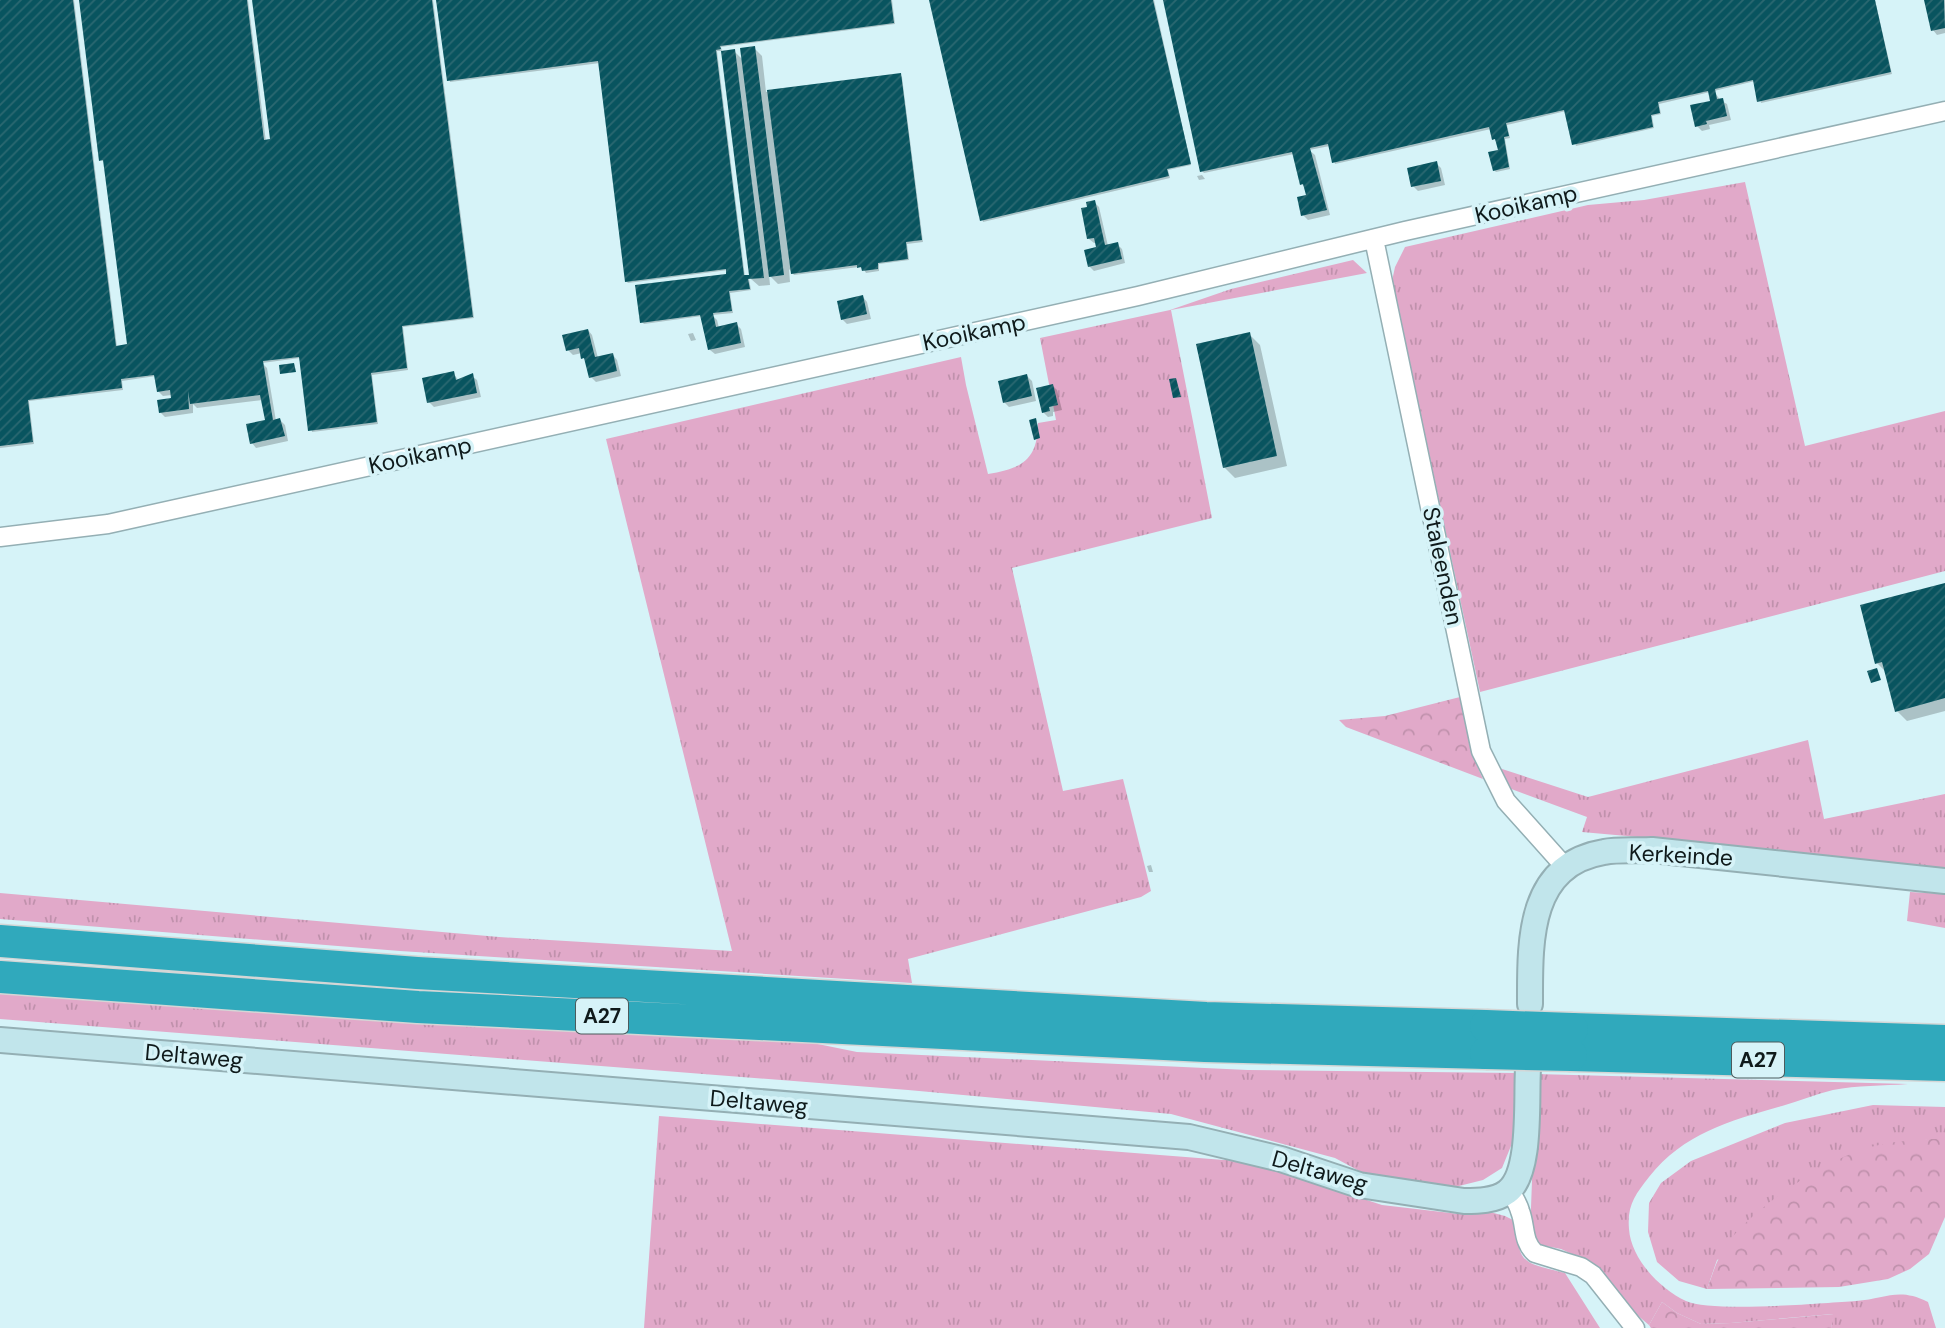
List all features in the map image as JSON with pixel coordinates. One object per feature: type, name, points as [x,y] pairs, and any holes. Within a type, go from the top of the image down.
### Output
[{"type":"highway","name":"A27","points":[[0,941],[417,973],[1206,1018],[1486,1039],[1945,1065]]},
{"type":"highway","name":"A27","points":[[0,977],[418,1007],[1205,1046],[1486,1039]]},
{"type":"highway","name":"A27","points":[[1572,1042],[1945,1041]]},
{"type":"street","name":"Kooikamp","points":[[0,537],[108,524],[1138,296],[1374,239],[1945,111]]},
{"type":"street","name":"Staleenden","points":[[1374,239],[1481,751],[1506,801],[1566,868]]},
{"type":"street","name":"Kerkeinde","points":[[1530,1004],[1530,941],[1535,916],[1551,883],[1573,862],[1604,852],[1652,850],[1945,881]]},
{"type":"street","name":"Deltaweg","points":[[0,1040],[1189,1137],[1281,1159],[1359,1185],[1464,1201],[1498,1196],[1510,1190]]},
{"type":"street","points":[[1528,1069],[1523,1162],[1519,1177],[1510,1190],[1521,1212],[1526,1240],[1535,1253],[1581,1267],[1593,1275],[1635,1328]]},
{"type":"green space","points":[[1745,182],[1805,446],[1945,411],[1945,571],[1480,692],[1392,281],[1395,267],[1405,247],[1588,205],[1644,200]]},
{"type":"green space","points":[[1353,260],[1367,273],[1171,310],[1212,518],[1012,568],[1063,791],[1123,779],[1151,891],[1141,897],[908,959],[912,983],[400,951],[0,919],[0,893],[499,937],[732,951],[606,439],[961,357],[988,474],[1000,472],[1019,465],[1031,454],[1038,423],[1056,420],[1040,338],[1170,310],[1231,289]]},
{"type":"green space","points":[[1460,697],[1474,759],[1483,779],[1346,727],[1339,720],[1385,716]]},
{"type":"green space","points":[[1808,740],[1824,819],[1945,794],[1945,870],[1782,850],[1582,832],[1587,817],[1506,787],[1499,768],[1588,797]]},
{"type":"green space","points":[[1910,892],[1945,894],[1945,928],[1907,921]]},
{"type":"green space","points":[[0,984],[803,1041],[857,1052],[1248,1070],[1517,1073],[1513,1141],[1502,1168],[1483,1180],[1451,1188],[1363,1173],[1335,1158],[1171,1114],[908,1090],[0,1019]]},
{"type":"green space","points":[[1536,1074],[1908,1084],[1833,1090],[1726,1123],[1693,1139],[1663,1162],[1640,1189],[1629,1213],[1629,1229],[1641,1262],[1666,1289],[1686,1301],[1699,1305],[1768,1306],[1908,1295],[1928,1302],[1936,1328],[1831,1328],[1833,1314],[1701,1324],[1677,1313],[1662,1302],[1649,1325],[1618,1299],[1585,1260],[1561,1249],[1541,1245],[1530,1234]]},
{"type":"green space","points":[[1873,1105],[1945,1107],[1945,1139],[1927,1139],[1717,1260],[1707,1289],[1679,1281],[1657,1262],[1648,1232],[1649,1203],[1661,1183],[1691,1161],[1785,1123]]},
{"type":"green space","points":[[659,1116],[1224,1160],[1242,1159],[1382,1205],[1459,1214],[1490,1212],[1517,1222],[1522,1255],[1533,1264],[1565,1273],[1600,1328],[644,1328]]},
{"type":"green space","points":[[1927,1139],[1945,1139],[1945,1217],[1929,1254],[1910,1269],[1888,1279],[1839,1287],[1707,1289],[1727,1244],[1739,1229],[1775,1198],[1818,1170],[1860,1150]]},
{"type":"green space","points":[[1662,1302],[1677,1313],[1701,1324],[1834,1314],[1831,1328],[1651,1328],[1649,1325]]},
{"type":"building","points":[[0,0],[73,0],[116,346],[127,344],[103,160],[99,161],[79,0],[247,0],[264,140],[270,139],[252,0],[432,0],[473,317],[402,326],[407,368],[371,373],[377,422],[308,431],[299,357],[263,361],[273,420],[280,418],[285,436],[250,444],[246,424],[265,420],[260,395],[190,404],[188,391],[189,409],[159,413],[157,400],[171,398],[170,390],[157,392],[154,375],[121,379],[122,388],[28,400],[33,442],[0,446]]},
{"type":"building","points":[[436,0],[891,0],[894,23],[720,46],[721,49],[716,50],[744,275],[749,275],[721,51],[735,49],[764,278],[748,279],[750,289],[729,291],[732,311],[713,313],[716,327],[737,322],[741,343],[708,350],[700,315],[640,323],[635,285],[726,274],[726,269],[625,282],[598,61],[447,81]]},
{"type":"building","points":[[929,0],[1153,0],[1191,164],[1167,169],[1169,176],[980,221]]},
{"type":"building","points":[[1163,0],[1875,0],[1891,72],[1757,102],[1753,80],[1715,89],[1717,99],[1723,98],[1727,116],[1706,121],[1707,124],[1695,127],[1690,105],[1710,101],[1708,91],[1658,102],[1660,113],[1651,115],[1653,127],[1572,145],[1564,110],[1506,123],[1509,136],[1504,137],[1509,167],[1493,171],[1488,152],[1498,150],[1489,127],[1332,163],[1328,144],[1310,148],[1327,210],[1301,216],[1297,197],[1306,195],[1303,184],[1300,185],[1292,152],[1200,172]]},
{"type":"building","points":[[1924,0],[1944,0],[1945,28],[1931,31]]},
{"type":"building","points":[[755,46],[784,275],[769,277],[740,48]]},
{"type":"building","points":[[901,73],[922,240],[906,242],[908,259],[878,263],[878,269],[862,271],[857,265],[791,274],[767,90]]},
{"type":"building","points":[[1437,161],[1441,181],[1411,187],[1407,168]]},
{"type":"building","points":[[1095,200],[1105,245],[1118,242],[1122,259],[1088,267],[1084,250],[1096,247],[1094,238],[1087,239],[1081,208],[1087,207],[1086,202]]},
{"type":"building","points":[[863,295],[867,314],[841,320],[837,301]]},
{"type":"building","points":[[588,329],[595,357],[613,353],[617,371],[589,378],[579,348],[566,351],[562,335]]},
{"type":"building","points":[[1250,332],[1277,456],[1223,468],[1196,344]]},
{"type":"building","points":[[294,363],[296,372],[280,374],[279,365]]},
{"type":"building","points":[[454,371],[456,380],[473,373],[477,393],[427,403],[422,378]]},
{"type":"building","points":[[1027,374],[1032,396],[1003,403],[998,381]]},
{"type":"building","points":[[1176,378],[1181,397],[1173,398],[1169,379]]},
{"type":"building","points":[[1053,384],[1058,405],[1049,407],[1050,411],[1042,413],[1036,388]]},
{"type":"building","points":[[1036,418],[1040,438],[1034,440],[1029,420]]},
{"type":"building","points":[[1945,583],[1945,698],[1895,712],[1882,662],[1875,664],[1860,605]]},
{"type":"building","points":[[1877,668],[1881,680],[1871,683],[1867,671]]}]
